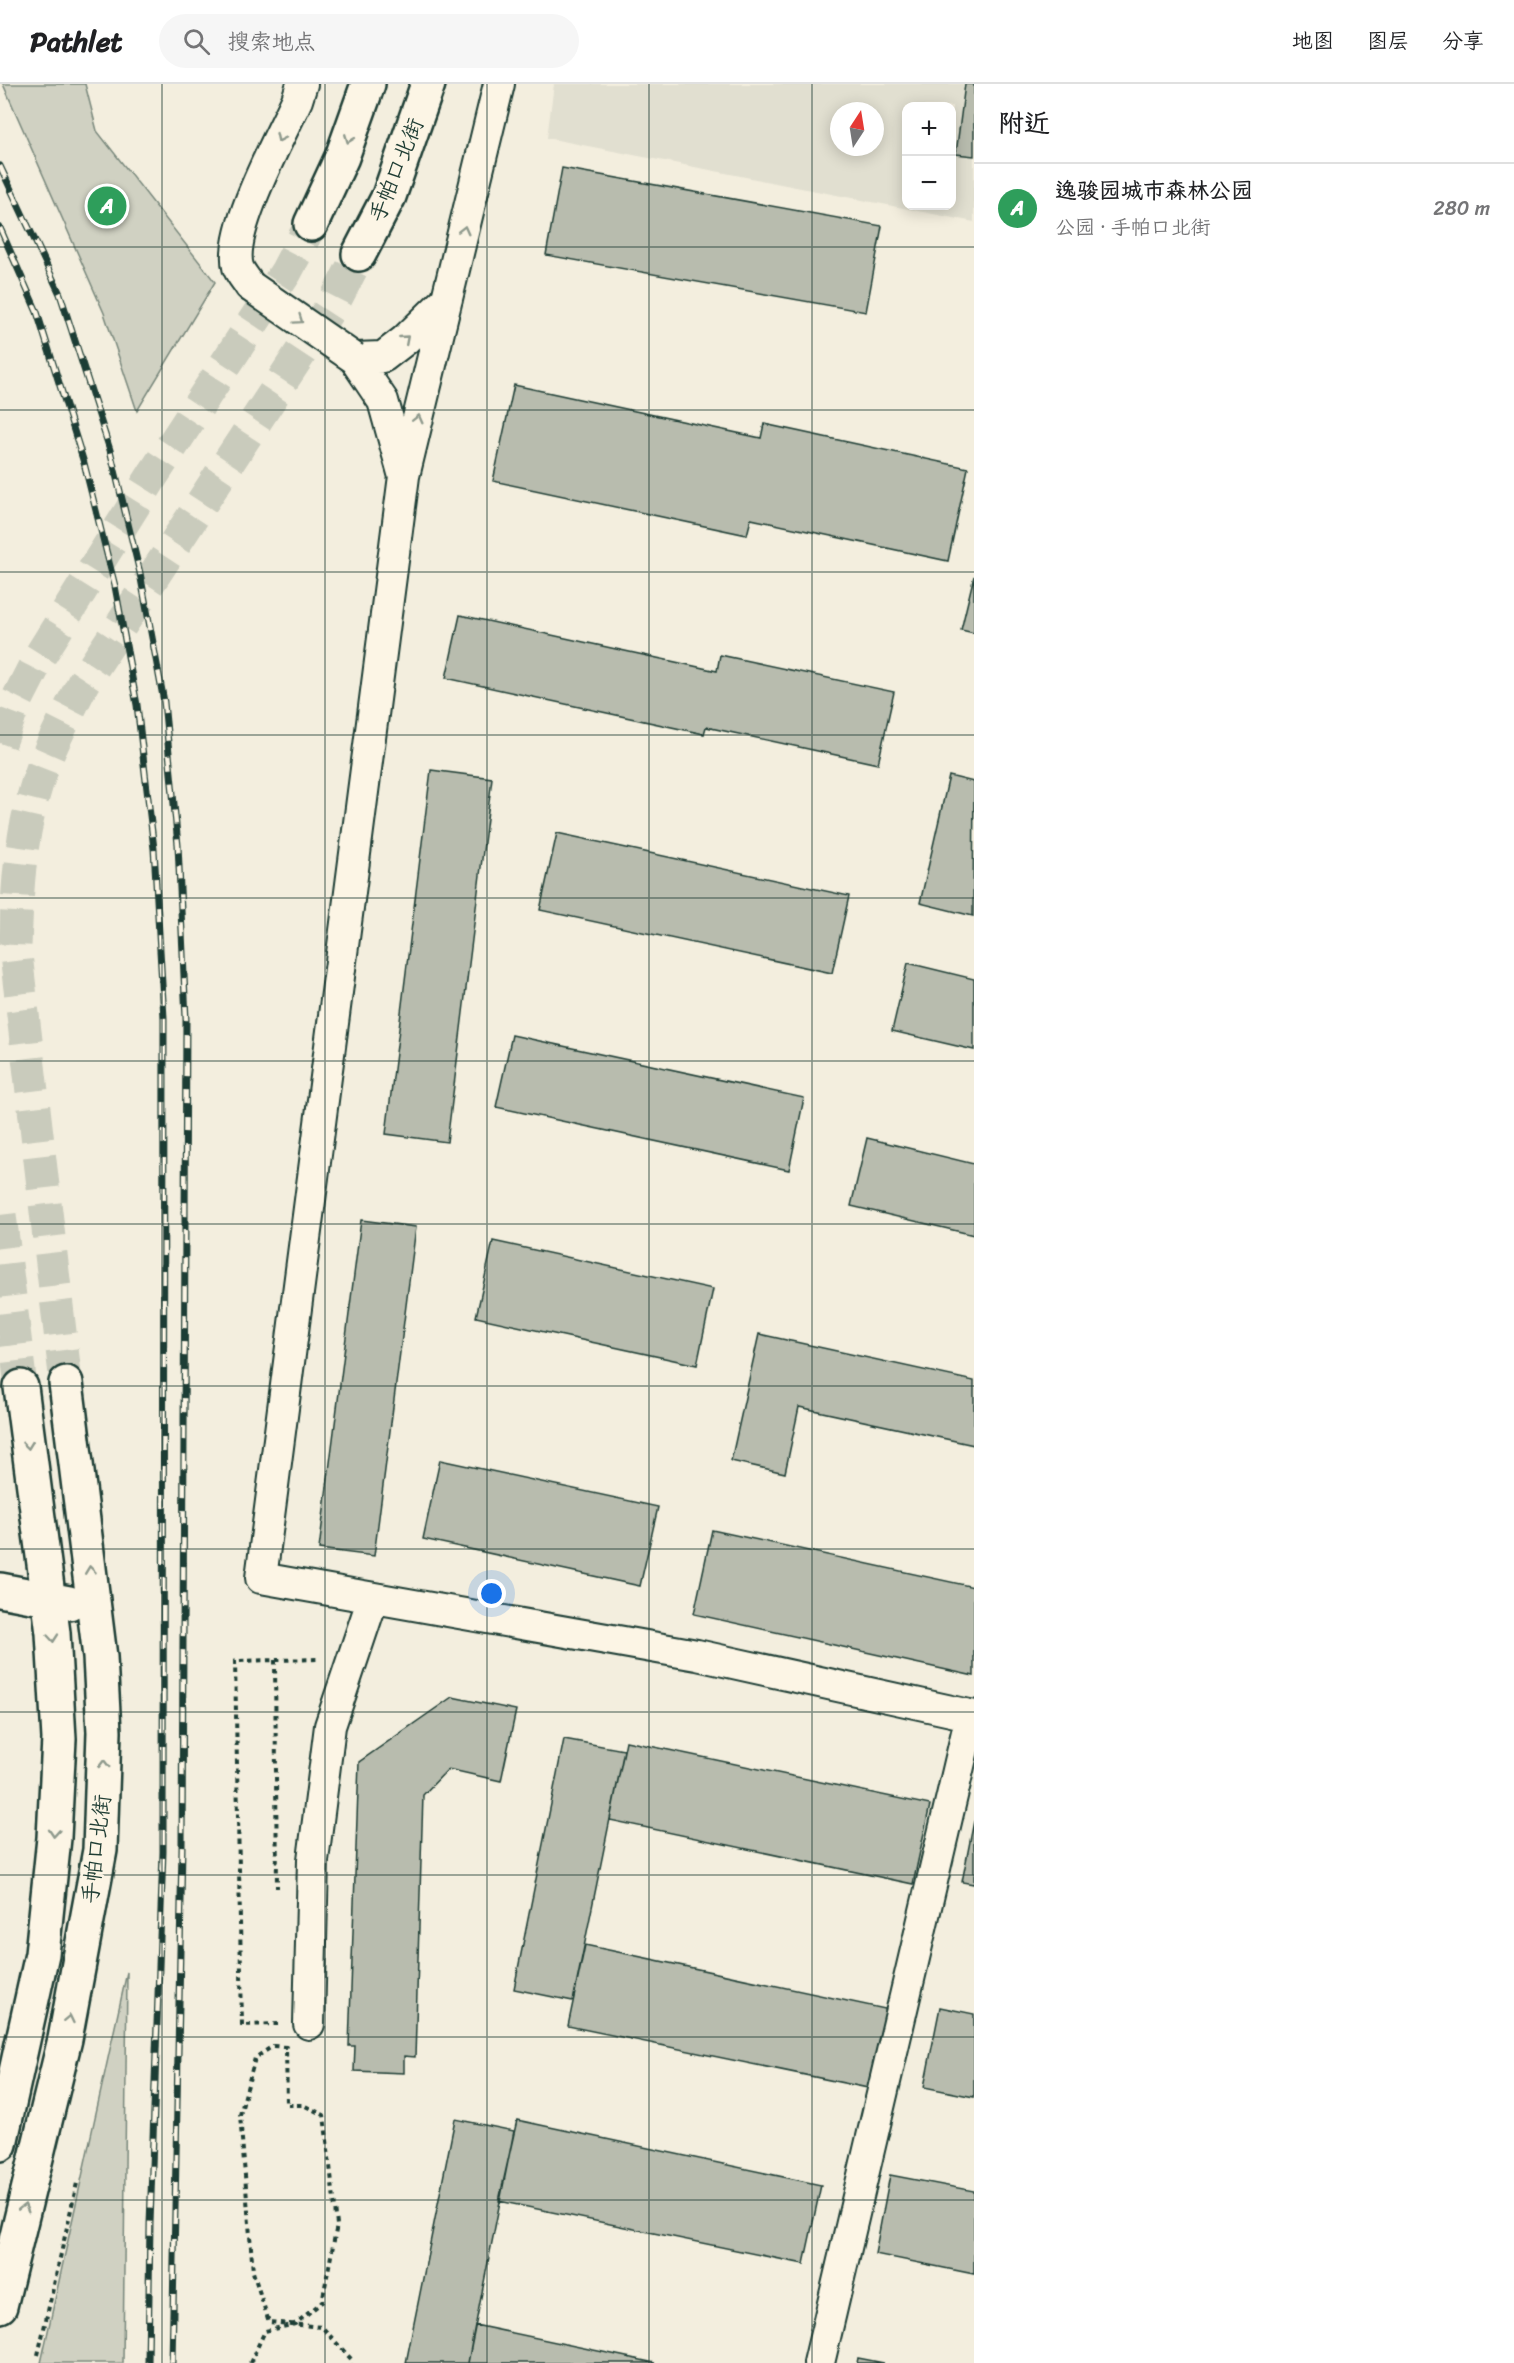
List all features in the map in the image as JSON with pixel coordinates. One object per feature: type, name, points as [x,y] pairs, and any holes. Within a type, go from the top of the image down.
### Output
[{"type":"street","points":[[302,84],[297,100],[245,213],[238,240],[238,267],[250,286],[354,358],[383,401],[404,476]]},
{"type":"street","points":[[310,224],[342,157],[368,84]]},
{"type":"street","name":"手帕口北街","points":[[359,255],[389,196],[429,84]]},
{"type":"street","points":[[499,84],[404,476],[261,1578],[697,1655],[972,1715],[819,2363]]},
{"type":"street","points":[[354,358],[383,357],[405,340],[447,299]]},
{"type":"street","name":"手帕口北街","points":[[0,2306],[65,2039],[100,1850],[105,1732],[94,1606],[66,1383]]},
{"type":"street","name":"手帕口北街","points":[[0,2144],[42,1954],[54,1838],[59,1739],[53,1633],[21,1387]]},
{"type":"street","points":[[0,1590],[48,1600],[94,1606]]},
{"type":"street","points":[[309,2024],[313,1860],[330,1726],[373,1598]]},
{"type":"path","points":[[278,2013],[278,2025],[242,2025],[236,1661],[353,1659]]},
{"type":"path","points":[[275,1660],[277,1895]]},
{"type":"path","points":[[250,2363],[265,2331],[295,2324],[322,2302],[337,2225],[324,2115],[303,2105],[287,2105],[286,2047],[273,2046],[255,2058],[240,2115],[254,2272],[269,2322],[295,2324],[322,2327],[352,2360],[351,2363]]},
{"type":"path","points":[[39,2355],[77,2183]]},
{"type":"shaded area","points":[[3,84],[85,84],[97,131],[215,282],[137,411],[104,313]]},
{"type":"shaded area","points":[[554,84],[974,84],[974,222],[913,210],[956,210],[956,102],[902,102],[902,208],[547,138]]},
{"type":"shaded area","points":[[127,1972],[123,2363],[41,2363]]},
{"type":"building","points":[[965,84],[974,84],[974,156],[956,154]]},
{"type":"building","points":[[562,168],[882,226],[866,312],[546,255]]},
{"type":"building","points":[[514,385],[761,438],[764,424],[968,468],[948,561],[751,519],[747,535],[493,481]]},
{"type":"building","points":[[974,576],[974,633],[961,630]]},
{"type":"building","points":[[460,615],[717,671],[720,655],[894,692],[878,764],[706,727],[704,734],[446,678]]},
{"type":"building","points":[[431,770],[492,778],[447,1142],[386,1134]]},
{"type":"building","points":[[949,776],[974,782],[973,916],[920,903]]},
{"type":"building","points":[[557,833],[849,896],[832,973],[540,910]]},
{"type":"building","points":[[908,963],[974,979],[974,1050],[892,1031]]},
{"type":"building","points":[[512,1035],[804,1098],[789,1170],[496,1107]]},
{"type":"building","points":[[867,1138],[974,1164],[974,1235],[851,1206]]},
{"type":"building","points":[[361,1220],[416,1227],[374,1556],[319,1549]]},
{"type":"building","points":[[493,1241],[713,1289],[697,1365],[476,1317]]},
{"type":"building","points":[[759,1334],[974,1381],[974,1445],[799,1407],[785,1473],[731,1461]]},
{"type":"building","points":[[440,1460],[658,1507],[640,1586],[423,1539]]},
{"type":"building","points":[[712,1530],[974,1587],[974,1676],[694,1614]]},
{"type":"building","points":[[452,1697],[516,1710],[501,1781],[448,1769],[423,1795],[415,2057],[404,2056],[404,2073],[354,2071],[355,2046],[349,2046],[359,1762]]},
{"type":"building","points":[[564,1739],[624,1750],[573,2001],[514,1989]]},
{"type":"building","points":[[626,1741],[930,1805],[913,1884],[610,1820]]},
{"type":"building","points":[[974,1821],[974,1884],[962,1882]]},
{"type":"building","points":[[585,1945],[890,2010],[873,2089],[568,2026]]},
{"type":"building","points":[[940,2007],[974,2014],[974,2097],[924,2087]]},
{"type":"building","points":[[455,2119],[514,2131],[468,2363],[406,2363]]},
{"type":"building","points":[[517,2120],[821,2185],[804,2264],[499,2201]]},
{"type":"building","points":[[890,2175],[974,2191],[974,2274],[875,2254]]},
{"type":"building","points":[[475,2325],[655,2363],[468,2363]]},
{"type":"building","points":[[858,2358],[884,2363],[857,2363]]},
{"type":"tunnel","points":[[0,743],[12,710],[38,659],[153,475],[286,272],[311,224]]},
{"type":"tunnel","points":[[66,1383],[15,946],[21,855],[32,801],[48,756],[83,683],[336,299],[359,254]]},
{"type":"tunnel","points":[[0,1215],[21,1387]]},
{"type":"railway","points":[[0,166],[60,294],[110,450],[140,573],[164,702],[178,845],[186,1019],[182,1848],[172,2363]]},
{"type":"railway","points":[[0,228],[37,312],[84,463],[115,586],[137,705],[154,849],[164,1018],[163,1852],[150,2224],[148,2363]]},
{"type":"place","name":"逸骏园城市森林公园","points":[[107,206]]}]
